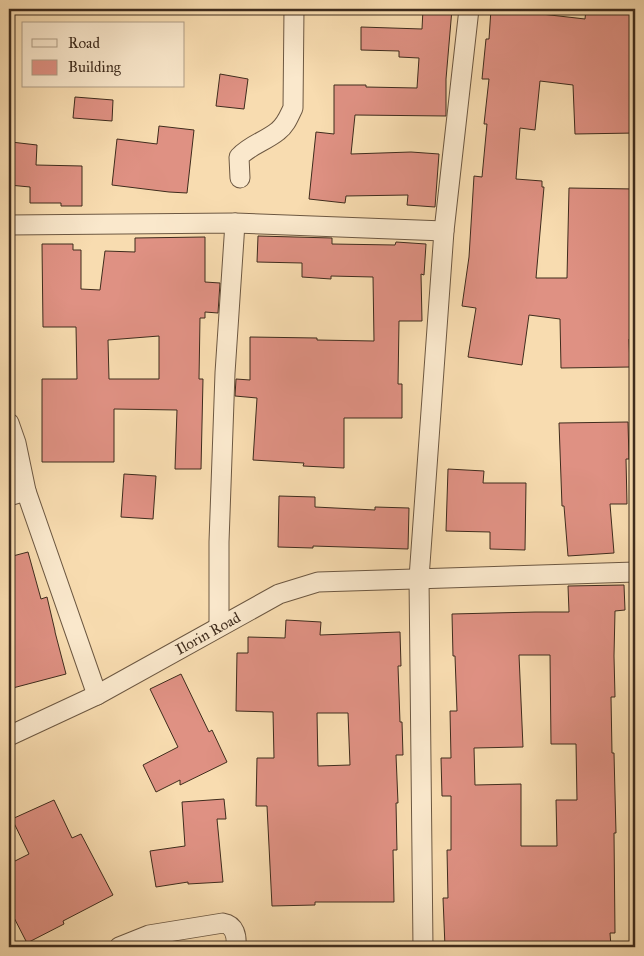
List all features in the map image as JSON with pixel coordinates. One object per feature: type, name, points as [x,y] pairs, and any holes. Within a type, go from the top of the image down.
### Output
[{"type":"street","points":[[240,178],[239,158],[245,150],[279,131],[287,121],[293,108],[294,9]]},
{"type":"street","points":[[423,947],[419,578],[444,231],[469,9]]},
{"type":"street","points":[[9,225],[235,223],[444,231]]},
{"type":"street","points":[[219,626],[219,542],[225,373],[235,223]]},
{"type":"street","points":[[9,423],[16,444],[18,494],[97,695]]},
{"type":"street","name":"Ilorin Road","points":[[9,736],[97,695],[279,594],[318,582],[635,572]]},
{"type":"street","points":[[119,947],[149,935],[223,923],[228,924],[236,934],[236,947]]},
{"type":"building","points":[[423,9],[452,9],[446,79],[446,116],[355,115],[351,154],[411,152],[439,154],[435,207],[407,205],[408,195],[346,196],[345,203],[309,199],[316,132],[334,134],[334,85],[417,88],[419,58],[399,57],[399,51],[361,50],[361,27],[422,29]]},
{"type":"building","points":[[491,9],[525,9],[524,12],[585,19],[586,9],[635,9],[635,133],[575,134],[573,85],[540,81],[535,130],[520,128],[516,179],[542,181],[542,187],[544,187],[536,278],[567,278],[569,188],[635,189],[635,267],[632,266],[635,341],[629,339],[630,367],[561,368],[560,319],[529,315],[522,365],[468,357],[476,308],[462,306],[469,257],[474,176],[482,177],[487,124],[484,124],[489,79],[482,79],[486,39],[489,39]]},
{"type":"building","points":[[220,74],[248,79],[244,109],[216,106]]},
{"type":"building","points":[[75,97],[113,100],[112,121],[73,118]]},
{"type":"building","points":[[159,126],[194,130],[187,193],[112,185],[117,139],[157,144]]},
{"type":"building","points":[[11,142],[37,145],[36,165],[82,166],[82,206],[61,206],[61,203],[30,203],[30,187],[9,185]]},
{"type":"building","points":[[258,236],[332,238],[332,244],[395,245],[396,242],[426,244],[424,275],[421,274],[422,321],[399,321],[398,384],[402,384],[402,418],[344,418],[344,468],[303,466],[304,463],[253,460],[257,398],[235,396],[236,379],[250,380],[250,337],[374,341],[373,277],[331,276],[331,279],[302,277],[302,263],[257,262]]},
{"type":"building","points":[[205,237],[205,282],[220,283],[218,313],[205,312],[205,318],[200,318],[199,379],[203,379],[201,469],[175,469],[177,410],[114,409],[114,462],[42,462],[42,379],[77,379],[76,327],[43,327],[42,244],[73,244],[73,250],[81,250],[81,289],[100,290],[105,251],[135,252],[135,238]],"holes":[[[159,336],[159,379],[109,379],[108,340]]]},
{"type":"building","points":[[628,422],[629,459],[626,459],[627,504],[610,504],[614,553],[568,556],[564,506],[562,506],[559,423]]},
{"type":"building","points":[[448,469],[484,471],[483,483],[526,483],[525,550],[490,549],[490,532],[446,531]]},
{"type":"building","points":[[124,474],[156,476],[153,519],[121,517]]},
{"type":"building","points":[[279,496],[315,497],[315,507],[375,510],[375,507],[409,508],[408,549],[313,546],[313,548],[278,547]]},
{"type":"building","points":[[28,552],[41,599],[47,597],[66,674],[9,689],[9,557]]},
{"type":"building","points":[[624,585],[625,610],[615,611],[615,697],[611,697],[616,833],[614,833],[615,933],[610,933],[611,947],[445,947],[443,898],[448,898],[447,850],[451,850],[451,796],[442,796],[441,758],[451,758],[450,711],[457,711],[452,614],[569,612],[568,586]],"holes":[[[519,655],[550,655],[551,744],[576,744],[577,800],[556,800],[557,846],[521,846],[521,784],[475,785],[474,748],[523,747]]]},
{"type":"building","points":[[286,620],[321,622],[320,635],[400,632],[401,666],[398,666],[403,755],[396,755],[398,803],[396,803],[397,850],[393,850],[394,902],[315,902],[315,905],[272,906],[267,806],[256,806],[257,758],[274,758],[273,712],[236,711],[237,653],[248,653],[248,637],[285,638]],"holes":[[[317,713],[348,713],[350,765],[318,766]]]},
{"type":"building","points":[[181,674],[209,732],[212,730],[227,762],[180,785],[180,780],[156,792],[143,765],[178,747],[150,689]]},
{"type":"building","points":[[224,799],[226,819],[217,819],[223,882],[188,884],[188,882],[156,887],[150,851],[185,846],[182,802]]},
{"type":"building","points":[[54,800],[72,838],[81,834],[113,895],[63,921],[64,924],[27,943],[9,908],[9,864],[29,854],[12,819]]}]
